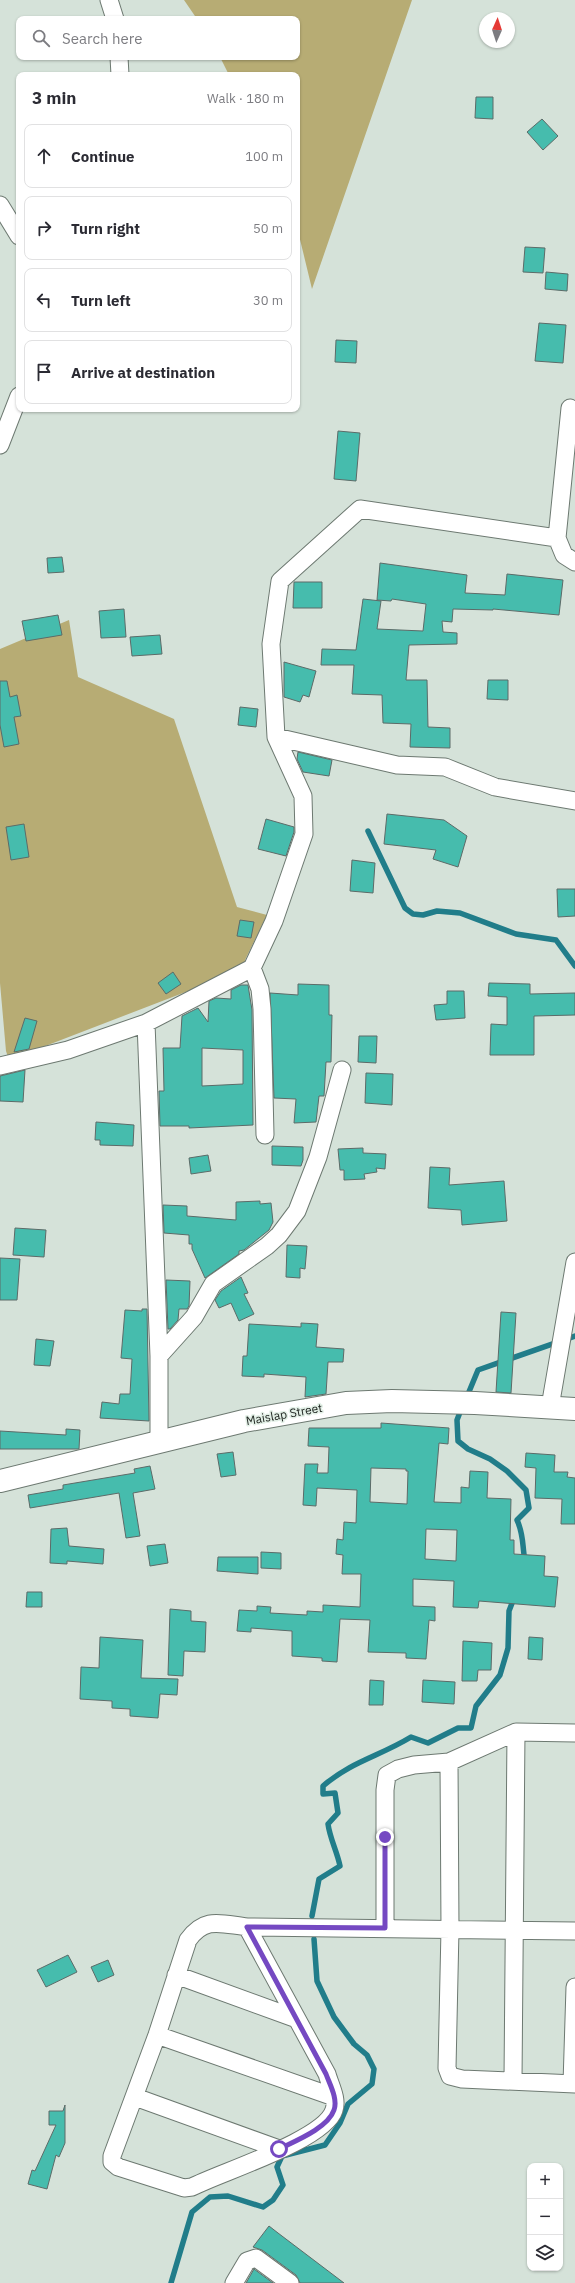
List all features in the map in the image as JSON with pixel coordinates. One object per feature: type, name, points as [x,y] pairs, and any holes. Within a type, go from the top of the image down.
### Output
[{"type":"main road","name":"Maislap Street","points":[[0,1481],[244,1421],[346,1403],[392,1401],[475,1402],[575,1408]]},
{"type":"street","points":[[109,0],[114,16]]},
{"type":"street","points":[[119,60],[120,72]]},
{"type":"street","points":[[0,204],[16,231]]},
{"type":"street","points":[[0,445],[16,404]]},
{"type":"street","points":[[570,408],[557,538],[564,555],[575,562]]},
{"type":"street","points":[[0,1066],[68,1050],[146,1023],[252,968],[274,922],[304,834],[303,796],[276,737],[271,644],[280,580],[360,509],[557,538]]},
{"type":"street","points":[[276,737],[397,764],[445,767],[494,787],[575,802]]},
{"type":"street","points":[[252,968],[260,989],[262,1009],[265,1135]]},
{"type":"street","points":[[146,1023],[159,1356],[159,1442]]},
{"type":"street","points":[[159,1356],[194,1317],[213,1284],[267,1246],[279,1235],[297,1211],[318,1157],[342,1070]]},
{"type":"street","points":[[550,1407],[575,1262]]},
{"type":"street","points":[[513,2080],[516,1732]]},
{"type":"street","points":[[385,1928],[385,1790],[387,1775],[398,1769],[414,1765],[449,1762],[516,1732],[575,1734]]},
{"type":"street","points":[[449,1762],[450,1929],[447,2068],[450,2076],[462,2079],[513,2080],[574,2084],[575,1986]]},
{"type":"street","points":[[247,1927],[326,2074],[334,2097],[334,2110],[328,2119],[313,2132],[279,2149],[192,2187],[184,2188],[118,2167],[112,2162],[112,2156],[157,2035],[188,1940],[197,1928],[212,1923],[247,1927],[575,1931]]},
{"type":"street","points":[[176,1975],[297,2019]]},
{"type":"street","points":[[157,2035],[334,2097]]},
{"type":"street","points":[[135,2097],[279,2149]]},
{"type":"street","points":[[234,2283],[251,2258],[256,2258],[290,2283]]},
{"type":"shaded area","points":[[184,0],[412,0],[312,289],[300,239],[300,72],[228,72],[222,60],[300,60],[300,16],[195,16]]},
{"type":"shaded area","points":[[69,620],[78,677],[174,719],[237,907],[267,915],[245,960],[248,968],[9,1060],[6,1051],[0,983],[0,649]]},
{"type":"building","points":[[476,97],[493,97],[493,119],[475,118]]},
{"type":"building","points":[[542,119],[558,136],[543,150],[527,132]]},
{"type":"building","points":[[525,247],[545,248],[543,273],[523,272]]},
{"type":"building","points":[[546,272],[568,274],[567,291],[545,289]]},
{"type":"building","points":[[539,323],[566,325],[563,363],[535,361]]},
{"type":"building","points":[[336,340],[357,341],[356,363],[335,362]]},
{"type":"building","points":[[338,431],[360,433],[356,481],[334,479]]},
{"type":"building","points":[[62,557],[64,572],[48,573],[47,558]]},
{"type":"building","points":[[380,563],[467,575],[465,593],[505,595],[507,574],[563,580],[559,615],[493,609],[453,609],[452,622],[442,621],[443,632],[457,633],[457,644],[409,645],[406,680],[427,680],[428,727],[450,728],[450,748],[410,747],[411,724],[383,723],[382,695],[352,694],[354,665],[321,665],[322,649],[356,650],[363,599],[381,601],[377,629],[423,631],[426,604],[392,599],[391,601],[377,600]]},
{"type":"building","points":[[294,582],[322,582],[322,608],[293,608]]},
{"type":"building","points":[[124,609],[126,637],[101,638],[99,611]]},
{"type":"building","points":[[58,615],[62,635],[26,641],[22,621]]},
{"type":"building","points":[[160,635],[162,654],[132,656],[130,637]]},
{"type":"building","points":[[284,662],[316,671],[309,697],[303,695],[300,702],[284,697]]},
{"type":"building","points":[[488,680],[508,680],[508,700],[487,699]]},
{"type":"building","points":[[0,681],[7,681],[10,697],[17,695],[21,716],[14,717],[19,744],[4,747],[0,725]]},
{"type":"building","points":[[240,707],[258,709],[256,727],[238,725]]},
{"type":"building","points":[[298,752],[332,760],[329,776],[303,772],[297,759]]},
{"type":"building","points":[[387,814],[444,820],[467,836],[458,867],[433,859],[436,850],[384,844]]},
{"type":"building","points":[[266,819],[294,827],[294,832],[286,856],[258,849]]},
{"type":"building","points":[[24,824],[29,857],[11,860],[6,827]]},
{"type":"building","points":[[352,860],[375,863],[373,893],[350,891]]},
{"type":"building","points":[[557,889],[575,889],[575,916],[558,917]]},
{"type":"building","points":[[240,920],[254,922],[251,938],[237,936]]},
{"type":"building","points":[[173,972],[181,984],[166,994],[158,983]]},
{"type":"building","points":[[489,983],[530,984],[530,994],[575,993],[575,1015],[534,1016],[534,1055],[490,1055],[491,1024],[507,1025],[507,997],[488,996]]},
{"type":"building","points":[[298,984],[329,985],[329,1015],[332,1015],[331,1062],[326,1062],[324,1096],[319,1096],[316,1122],[294,1123],[296,1099],[274,1098],[270,993],[298,995]]},
{"type":"building","points":[[241,985],[248,985],[252,1010],[253,1125],[189,1128],[189,1126],[160,1126],[159,1091],[164,1091],[163,1048],[180,1048],[182,1016],[198,1008],[208,1022],[209,1001],[216,998],[231,999],[231,990]],"holes":[[[202,1048],[243,1050],[243,1084],[202,1086]]]},
{"type":"building","points":[[447,991],[464,991],[465,1018],[436,1020],[434,1005],[447,1004]]},
{"type":"building","points":[[25,1018],[37,1021],[29,1049],[14,1052]]},
{"type":"building","points":[[359,1036],[377,1036],[376,1063],[358,1062]]},
{"type":"building","points":[[25,1070],[23,1102],[0,1101],[0,1076]]},
{"type":"building","points":[[366,1073],[393,1074],[392,1105],[365,1103]]},
{"type":"building","points":[[96,1122],[134,1125],[133,1146],[100,1145],[100,1140],[95,1140]]},
{"type":"building","points":[[272,1146],[303,1147],[303,1160],[301,1166],[272,1165]]},
{"type":"building","points":[[363,1148],[363,1153],[386,1154],[385,1169],[376,1168],[377,1172],[364,1174],[365,1179],[344,1180],[344,1170],[340,1170],[338,1149]]},
{"type":"building","points":[[208,1155],[211,1171],[191,1174],[189,1158]]},
{"type":"building","points":[[430,1167],[450,1168],[449,1185],[504,1181],[507,1221],[462,1225],[461,1210],[428,1208]]},
{"type":"building","points":[[260,1201],[260,1204],[271,1203],[273,1222],[269,1230],[205,1278],[192,1249],[192,1244],[189,1244],[189,1235],[164,1233],[163,1205],[187,1206],[187,1216],[236,1220],[236,1202]]},
{"type":"building","points":[[15,1228],[46,1230],[44,1257],[13,1255]]},
{"type":"building","points":[[287,1245],[307,1246],[305,1269],[300,1268],[300,1278],[286,1277]]},
{"type":"building","points":[[0,1258],[20,1259],[17,1300],[0,1300]]},
{"type":"building","points":[[241,1277],[248,1293],[244,1294],[254,1314],[239,1321],[231,1303],[219,1308],[215,1300],[221,1291]]},
{"type":"building","points":[[166,1280],[190,1281],[189,1306],[187,1309],[179,1309],[178,1320],[170,1329],[168,1329]]},
{"type":"building","points":[[142,1309],[147,1309],[149,1421],[100,1418],[102,1402],[119,1404],[120,1394],[130,1394],[132,1359],[121,1358],[125,1310],[142,1311]]},
{"type":"building","points":[[501,1312],[516,1313],[511,1393],[496,1392]]},
{"type":"building","points":[[301,1323],[318,1324],[316,1347],[344,1349],[343,1362],[328,1362],[326,1394],[305,1397],[306,1377],[264,1374],[264,1377],[242,1376],[243,1356],[247,1356],[249,1324],[301,1327]]},
{"type":"building","points":[[36,1339],[54,1341],[50,1366],[34,1365]]},
{"type":"building","points":[[381,1423],[449,1428],[448,1444],[439,1443],[434,1502],[461,1503],[461,1487],[469,1488],[470,1471],[488,1472],[487,1498],[511,1499],[510,1540],[514,1540],[514,1554],[545,1556],[544,1576],[558,1577],[555,1607],[479,1601],[478,1608],[453,1607],[454,1581],[413,1579],[413,1606],[435,1607],[435,1621],[429,1620],[426,1659],[406,1658],[406,1653],[368,1652],[370,1620],[340,1619],[337,1662],[322,1661],[322,1658],[292,1656],[292,1631],[251,1628],[251,1632],[237,1631],[239,1610],[257,1611],[257,1606],[271,1607],[270,1613],[307,1615],[307,1611],[323,1612],[323,1605],[360,1607],[361,1574],[342,1574],[343,1555],[336,1554],[337,1539],[343,1540],[344,1522],[356,1523],[357,1490],[317,1488],[316,1506],[303,1505],[305,1464],[318,1464],[317,1473],[328,1473],[329,1447],[308,1446],[309,1428],[381,1428]],"holes":[[[371,1468],[406,1469],[406,1471],[408,1471],[407,1504],[370,1502]],[[426,1529],[457,1530],[456,1561],[425,1559]]]},
{"type":"building","points":[[66,1429],[80,1430],[79,1449],[0,1449],[0,1431],[66,1435]]},
{"type":"building","points":[[233,1452],[236,1475],[221,1477],[217,1454]]},
{"type":"building","points":[[526,1453],[555,1455],[554,1472],[568,1472],[567,1477],[575,1478],[575,1524],[561,1524],[562,1499],[535,1498],[536,1468],[525,1467]]},
{"type":"building","points":[[150,1466],[155,1489],[133,1493],[140,1536],[126,1538],[119,1493],[30,1508],[28,1495],[63,1489],[63,1485],[135,1473],[134,1469]]},
{"type":"building","points":[[67,1528],[69,1546],[104,1549],[103,1564],[67,1561],[67,1564],[50,1563],[51,1529]]},
{"type":"building","points":[[165,1544],[168,1563],[150,1566],[147,1546]]},
{"type":"building","points":[[261,1552],[281,1553],[281,1569],[261,1568]]},
{"type":"building","points":[[218,1557],[258,1557],[258,1574],[217,1571]]},
{"type":"building","points":[[27,1592],[42,1592],[42,1607],[26,1607]]},
{"type":"building","points":[[170,1609],[191,1611],[191,1621],[206,1622],[205,1652],[184,1651],[183,1676],[168,1675]]},
{"type":"building","points":[[100,1637],[143,1640],[141,1678],[178,1679],[177,1695],[160,1694],[158,1718],[130,1716],[130,1709],[112,1708],[112,1701],[80,1699],[81,1667],[99,1668]]},
{"type":"building","points":[[529,1637],[543,1638],[542,1660],[528,1659]]},
{"type":"building","points":[[463,1641],[492,1643],[491,1670],[478,1670],[477,1681],[462,1681]]},
{"type":"building","points":[[370,1680],[384,1681],[383,1705],[369,1705]]},
{"type":"building","points":[[423,1680],[455,1682],[454,1704],[422,1702]]},
{"type":"building","points":[[68,1955],[77,1972],[46,1987],[37,1970]]},
{"type":"building","points":[[108,1960],[114,1975],[98,1982],[91,1967]]},
{"type":"building","points":[[65,2105],[65,2143],[59,2157],[56,2155],[47,2189],[28,2184],[32,2170],[35,2171],[56,2125],[49,2125],[49,2111],[63,2111]]},
{"type":"building","points":[[269,2226],[344,2283],[300,2283],[296,2275],[262,2250],[253,2247]]},
{"type":"building","points":[[254,2269],[273,2283],[246,2283]]},
{"type":"waterway","points":[[368,831],[405,908],[413,914],[423,915],[437,911],[460,913],[516,934],[556,940],[575,966]]},
{"type":"waterway","points":[[466,1399],[478,1370],[575,1336]]},
{"type":"waterway","points":[[462,1407],[457,1420],[458,1441],[468,1449],[490,1459],[507,1471],[526,1490],[529,1508],[517,1520],[522,1535],[525,1561]]},
{"type":"waterway","points":[[312,1916],[319,1879],[340,1866],[328,1824],[338,1813],[335,1793],[323,1794],[323,1786],[345,1770],[400,1744],[411,1737],[428,1743],[458,1728],[471,1728],[476,1706],[500,1675],[508,1648],[509,1611],[514,1598]]},
{"type":"waterway","points":[[171,2283],[192,2212],[210,2197],[228,2196],[263,2207],[273,2200],[283,2185],[277,2167],[282,2156],[325,2145],[340,2123],[348,2104],[372,2084],[374,2069],[367,2055],[354,2044],[334,2017],[317,1981],[314,1939]]},
{"type":"route","points":[[279,2149],[313,2132],[328,2119],[334,2110],[334,2097],[326,2074],[247,1927],[385,1928],[385,1837]]}]
